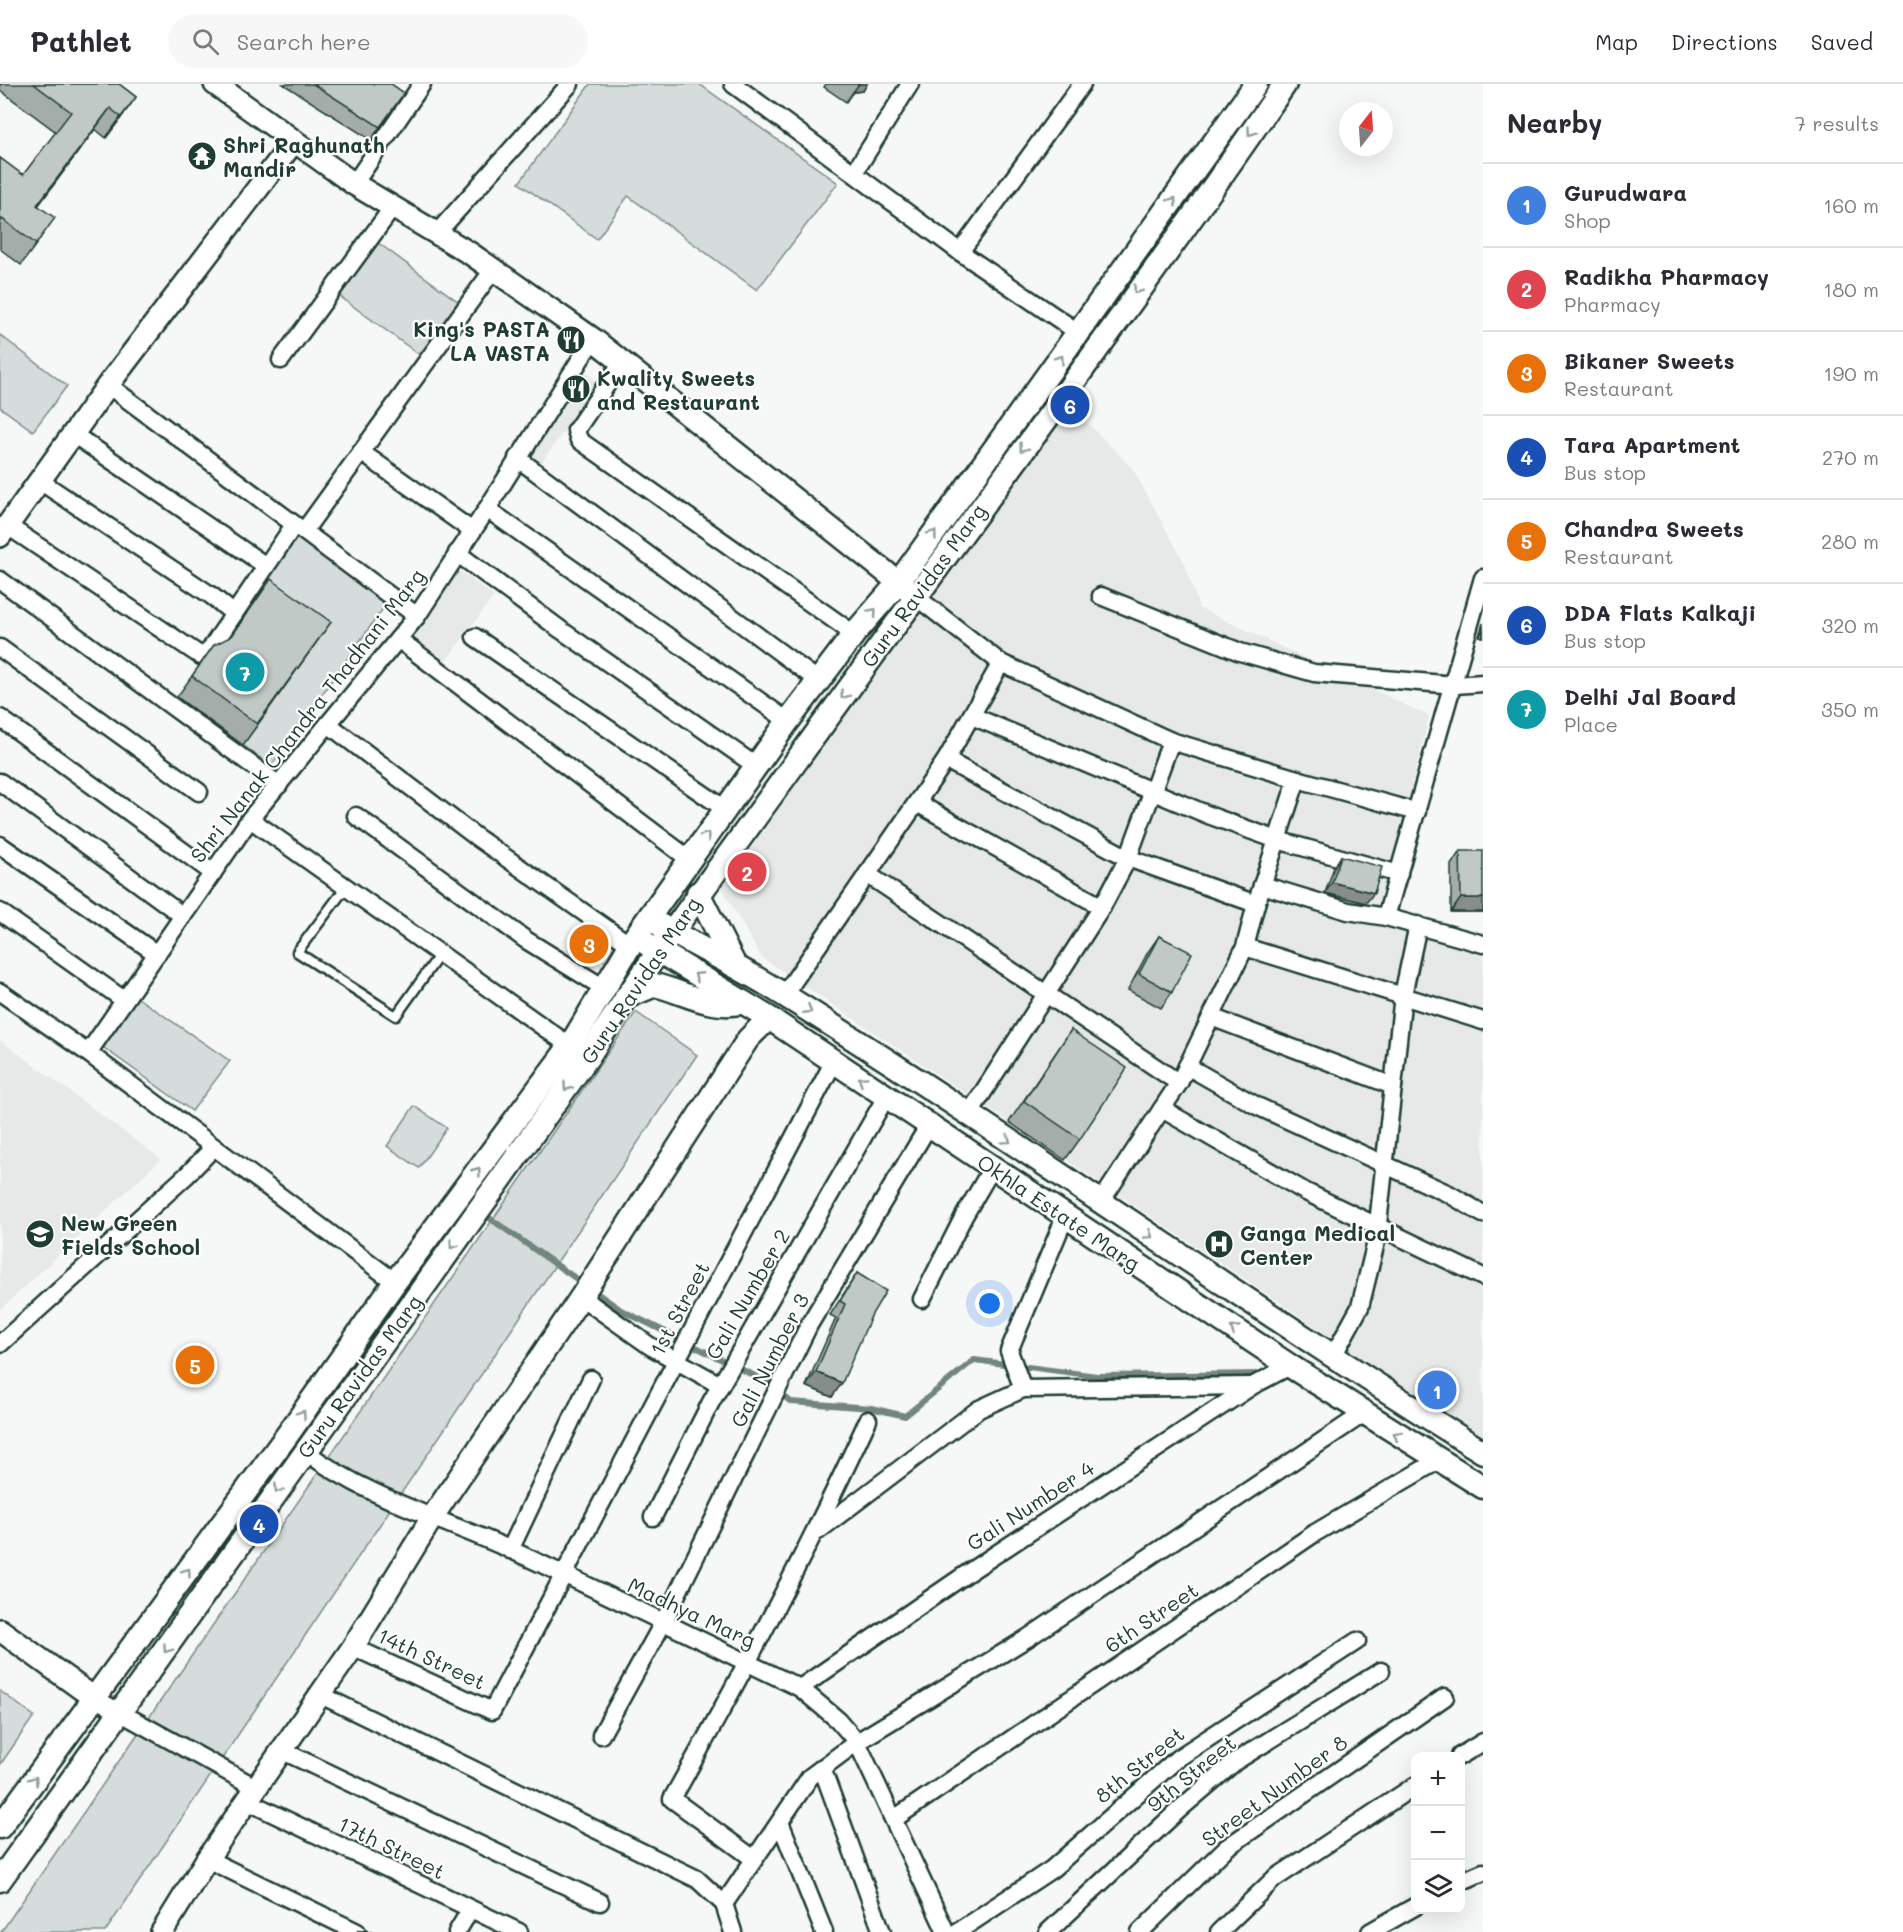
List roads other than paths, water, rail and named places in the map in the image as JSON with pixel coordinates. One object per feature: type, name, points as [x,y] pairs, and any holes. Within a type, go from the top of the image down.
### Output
[{"type":"main road","name":"Guru Ravidas Marg","points":[[0,1880],[590,1054],[626,997],[907,589],[1079,333],[1256,84]]},
{"type":"main road","name":"Guru Ravidas Marg","points":[[0,1827],[288,1434],[395,1282],[570,1046],[648,918],[788,721],[820,682],[854,634],[907,589],[1285,84]]},
{"type":"main road","points":[[698,893],[734,964]]},
{"type":"main road","name":"Okhla Estate Marg","points":[[648,918],[734,964],[784,995],[969,1114],[1332,1358],[1483,1452]]},
{"type":"main road","name":"Okhla Estate Marg","points":[[633,941],[658,951],[740,1003],[769,1018],[1290,1366],[1483,1487]]},
{"type":"main road","points":[[626,997],[655,985],[711,1004],[726,1006],[740,1003]]},
{"type":"street","points":[[215,84],[354,184],[437,233],[593,339],[1001,663],[1171,741],[1417,812]]},
{"type":"street","points":[[354,184],[422,84]]},
{"type":"street","points":[[437,233],[570,84]]},
{"type":"street","points":[[733,84],[960,252],[1079,333]]},
{"type":"street","points":[[854,173],[909,84]]},
{"type":"street","points":[[960,252],[1082,84]]},
{"type":"street","points":[[294,141],[108,385],[4,531],[201,656],[209,651],[266,566],[361,452],[493,270]]},
{"type":"street","points":[[281,360],[393,207]]},
{"type":"street","name":"Shri Nanak Chandra Thadhani Marg","points":[[87,1053],[250,819],[417,616],[471,530],[488,509],[517,458],[593,339]]},
{"type":"street","points":[[622,362],[576,430],[579,440],[854,634]]},
{"type":"street","points":[[108,385],[417,616]]},
{"type":"street","points":[[73,434],[266,566]]},
{"type":"street","points":[[361,452],[471,530]]},
{"type":"street","points":[[517,458],[820,682]]},
{"type":"street","points":[[40,481],[212,596],[234,614]]},
{"type":"street","points":[[488,509],[788,721]]},
{"type":"street","points":[[457,553],[561,630],[756,766]]},
{"type":"street","points":[[1386,917],[1455,684],[1483,578]]},
{"type":"street","points":[[0,580],[279,785]]},
{"type":"street","points":[[1101,596],[1240,652],[1314,673],[1455,684],[1483,683]]},
{"type":"street","points":[[475,637],[725,809]]},
{"type":"street","points":[[398,639],[689,859]]},
{"type":"street","points":[[0,648],[199,792]]},
{"type":"street","points":[[784,995],[946,760],[1001,663]]},
{"type":"street","points":[[972,716],[1211,816],[1277,840],[1399,874]]},
{"type":"street","points":[[0,718],[213,873]]},
{"type":"street","points":[[328,724],[484,842],[633,941]]},
{"type":"street","points":[[969,1114],[1102,907],[1128,858],[1171,741]]},
{"type":"street","points":[[946,760],[1128,858],[1256,904]]},
{"type":"street","points":[[1100,1203],[1179,1083],[1245,947],[1256,904],[1297,779]]},
{"type":"street","points":[[0,782],[183,916]]},
{"type":"street","points":[[917,803],[1102,907]]},
{"type":"street","points":[[356,816],[526,939],[604,988]]},
{"type":"street","points":[[250,819],[570,1046]]},
{"type":"street","points":[[0,845],[157,954]]},
{"type":"street","points":[[867,874],[1179,1083]]},
{"type":"street","points":[[1262,885],[1348,911],[1418,924],[1483,944]]},
{"type":"street","points":[[0,912],[124,1000]]},
{"type":"street","points":[[1332,1358],[1360,1307],[1377,1226],[1403,995],[1418,924]]},
{"type":"street","points":[[1245,947],[1483,1021]]},
{"type":"street","points":[[0,992],[87,1053],[395,1282]]},
{"type":"street","points":[[1211,1017],[1393,1086]]},
{"type":"street","points":[[169,1930],[207,1860],[353,1647],[433,1516],[580,1297],[748,1039],[769,1018]]},
{"type":"street","name":"1st Street","points":[[492,1711],[834,1061]]},
{"type":"street","points":[[1187,1066],[1257,1106],[1449,1194],[1483,1214]]},
{"type":"street","name":"Gali Number 2","points":[[653,1517],[720,1385],[886,1098]]},
{"type":"street","points":[[1162,1109],[1305,1192],[1483,1277]]},
{"type":"street","name":"Gali Number 3","points":[[601,1736],[663,1623],[809,1325],[929,1125]]},
{"type":"street","points":[[0,1344],[194,1169],[214,1147]]},
{"type":"street","points":[[922,1299],[964,1216],[992,1168]]},
{"type":"street","points":[[1023,1389],[1009,1350],[1065,1217]]},
{"type":"street","points":[[580,1297],[675,1362],[720,1385]]},
{"type":"street","name":"Gali Number 4","points":[[800,1688],[972,1570],[1252,1386],[1290,1366]]},
{"type":"street","points":[[510,1550],[591,1379]]},
{"type":"street","points":[[815,1534],[979,1409],[1023,1389],[1252,1386]]},
{"type":"street","points":[[724,1904],[810,1778],[822,1768],[857,1742],[1026,1639],[1364,1414]]},
{"type":"street","points":[[754,1859],[672,1799],[748,1663],[815,1534],[868,1420]]},
{"type":"street","name":"Madhya Marg","points":[[305,1451],[333,1473],[363,1489],[433,1516],[510,1550],[800,1688],[838,1720],[857,1742],[946,1932]]},
{"type":"street","name":"6th Street","points":[[894,1819],[1314,1533],[1439,1460]]},
{"type":"street","points":[[0,1630],[94,1698]]},
{"type":"street","name":"8th Street","points":[[957,1932],[1052,1869],[1178,1758],[1357,1641]]},
{"type":"street","name":"14th Street","points":[[353,1647],[492,1711]]},
{"type":"street","name":"9th Street","points":[[1048,1932],[1181,1808],[1236,1761],[1381,1671]]},
{"type":"street","points":[[321,1695],[696,1879],[724,1904],[733,1932]]},
{"type":"street","name":"Street Number 8","points":[[1140,1932],[1226,1848],[1444,1697]]},
{"type":"street","name":"17th Street","points":[[94,1698],[251,1794],[470,1910],[519,1932]]},
{"type":"street","points":[[1465,1753],[1483,1742]]},
{"type":"street","points":[[283,1751],[600,1902]]},
{"type":"street","points":[[822,1768],[882,1932]]},
{"type":"street","points":[[1219,1932],[1274,1879],[1411,1788]]},
{"type":"street","points":[[780,1822],[824,1932]]},
{"type":"street","points":[[207,1860],[357,1932]]},
{"type":"street","points":[[1465,1880],[1483,1872]]},
{"type":"street","points":[[1370,1932],[1411,1909]]},
{"type":"street","points":[[457,1932],[470,1910]]},
{"type":"lane","points":[[346,887],[297,952],[396,1016],[440,954]]},
{"type":"waterway","points":[[488,1217],[621,1310],[765,1381],[791,1402],[871,1408],[905,1416],[974,1360],[1097,1376],[1263,1374]]},
{"type":"place","name":"Shri Raghunath Mandir","points":[[202,156]]},
{"type":"place","name":"King's PASTA LA VASTA","points":[[571,340]]},
{"type":"place","name":"Kwality Sweets and Restaurant","points":[[576,389]]},
{"type":"place","name":"DDA Flats Kalkaji","points":[[1070,405]]},
{"type":"place","name":"Delhi Jal Board","points":[[245,672]]},
{"type":"place","name":"Radikha Pharmacy","points":[[747,872]]},
{"type":"place","name":"Bikaner Sweets","points":[[589,944]]},
{"type":"place","name":"New Green Fields School","points":[[40,1234]]},
{"type":"place","name":"Ganga Medical Center","points":[[1219,1244]]},
{"type":"place","name":"Chandra Sweets","points":[[195,1365]]},
{"type":"place","name":"Gurudwara","points":[[1437,1390]]},
{"type":"place","name":"Tara Apartment","points":[[259,1524]]}]
